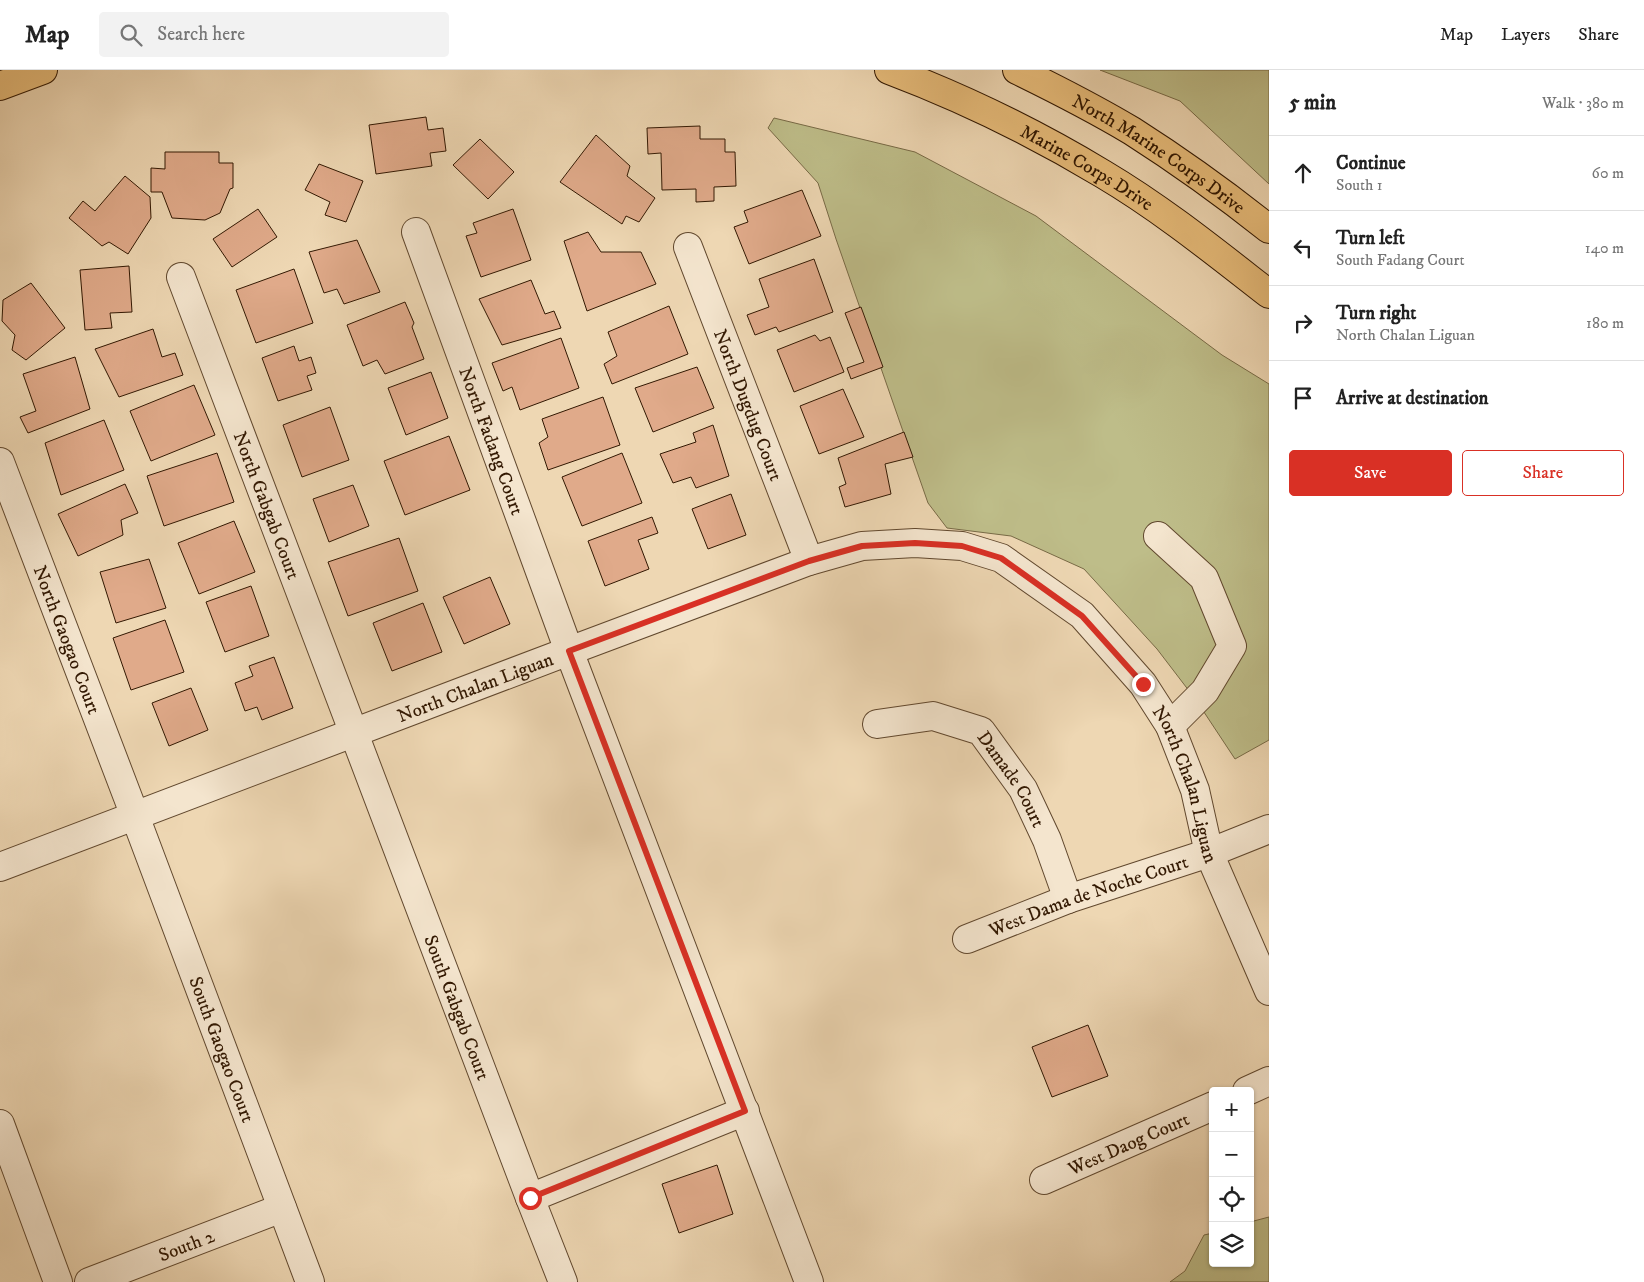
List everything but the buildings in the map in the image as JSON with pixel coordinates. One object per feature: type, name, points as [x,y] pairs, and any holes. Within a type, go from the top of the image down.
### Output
[{"type":"main road","points":[[0,86],[43,70]]},
{"type":"main road","name":"Marine Corps Drive","points":[[889,70],[979,108],[1104,174],[1161,212],[1269,294]]},
{"type":"main road","name":"North Marine Corps Drive","points":[[1018,70],[1131,131],[1190,170],[1269,229]]},
{"type":"street","name":"North Fadang Court","points":[[416,232],[569,651],[809,1282]]},
{"type":"street","name":"North Dugdug Court","points":[[688,247],[809,561]]},
{"type":"street","name":"North Gabgab Court","points":[[181,276],[354,733]]},
{"type":"street","name":"North Gaogao Court","points":[[0,462],[135,816]]},
{"type":"street","points":[[1158,536],[1204,578],[1232,646],[1206,691],[1170,726]]},
{"type":"street","name":"North Chalan Liguan","points":[[0,867],[809,561],[862,546],[915,543],[962,546],[1001,558],[1082,616],[1143,684],[1170,726],[1195,790],[1209,853],[1269,990]]},
{"type":"street","name":"Damade Court","points":[[877,724],[933,716],[981,731],[1023,789],[1047,840],[1068,899]]},
{"type":"street","name":"South Gabgab Court","points":[[354,733],[563,1282]]},
{"type":"street","name":"South Gaogao Court","points":[[135,816],[310,1282]]},
{"type":"street","name":"West Dama de Noche Court","points":[[967,939],[1068,899],[1209,853],[1269,829]]},
{"type":"street","points":[[1254,1088],[1269,1081]]},
{"type":"street","name":"West Daog Court","points":[[1044,1180],[1209,1108]]},
{"type":"street","points":[[530,1198],[745,1111]]},
{"type":"street","points":[[0,1124],[58,1282]]},
{"type":"street","name":"South 2","points":[[89,1282],[282,1208]]},
{"type":"shaded area","points":[[1100,70],[1269,70],[1269,184],[1180,101]]},
{"type":"shaded area","points":[[774,118],[915,152],[1036,216],[1222,355],[1269,384],[1269,740],[1235,759],[1196,700],[1157,649],[1084,569],[1011,536],[947,528],[928,503],[818,183],[768,128]]},
{"type":"shaded area","points":[[1269,1217],[1269,1282],[1170,1282],[1185,1271],[1204,1235],[1209,1234],[1209,1267],[1254,1267],[1254,1221]]},
{"type":"route","points":[[530,1198],[745,1111],[569,651],[809,561],[862,546],[915,543],[962,546],[1001,558],[1082,616],[1143,684]]}]
